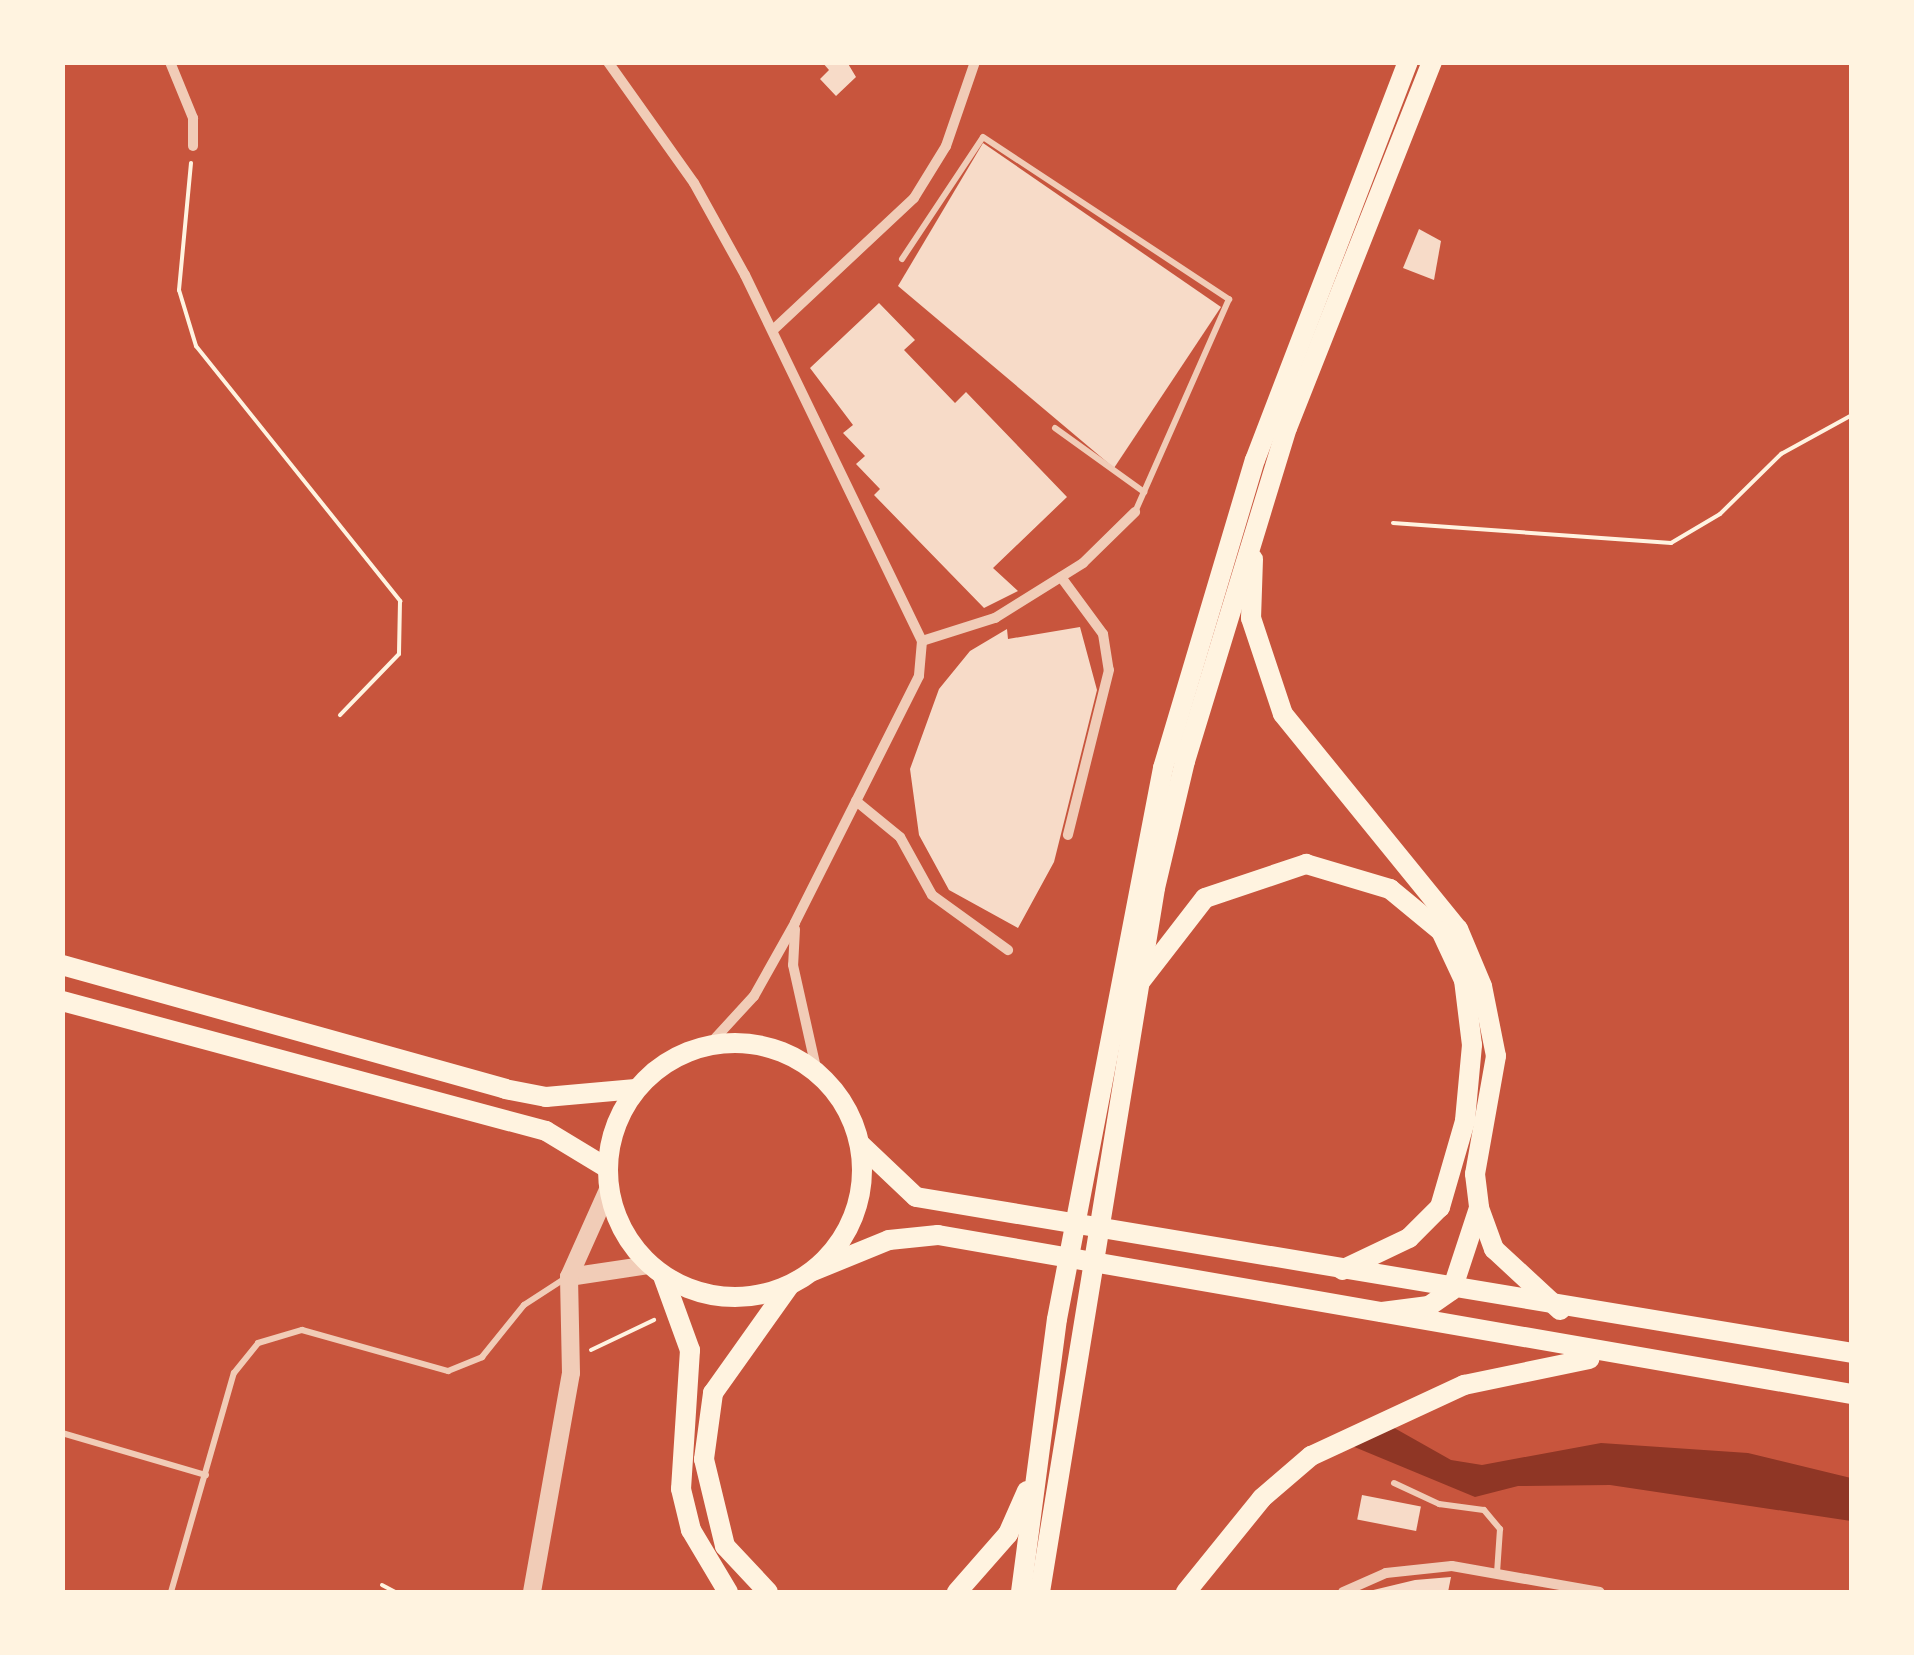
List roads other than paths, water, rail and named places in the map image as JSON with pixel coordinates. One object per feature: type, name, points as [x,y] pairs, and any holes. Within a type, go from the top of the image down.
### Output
[{"type":"main road","points":[[1021,1592],[1032,1480],[1084,1166],[1136,887],[1195,644],[1295,350],[1408,62]]},
{"type":"main road","points":[[1040,1592],[1088,1324],[1139,983],[1215,648],[1323,338],[1432,62]]},
{"type":"main road","points":[[1323,338],[1250,568],[1251,618],[1283,714],[1458,929],[1482,986],[1496,1056],[1475,1174],[1479,1208],[1494,1249],[1560,1310]]},
{"type":"main road","points":[[1139,983],[1205,898],[1306,864],[1390,889],[1441,931],[1464,980],[1472,1045],[1450,1173],[1440,1207],[1409,1238],[1342,1270]]},
{"type":"main road","points":[[62,965],[532,1094],[636,1089],[709,1045],[766,1046],[817,1072],[860,1144],[916,1197],[1560,1310],[1852,1352]]},
{"type":"main road","points":[[62,1001],[546,1131],[607,1168]]},
{"type":"main road","points":[[636,1089],[607,1168],[608,1190],[656,1270],[692,1366],[681,1490],[691,1530],[728,1592]]},
{"type":"main road","points":[[813,1271],[849,1227],[860,1144]]},
{"type":"main road","points":[[1365,1314],[1429,1306],[1452,1290],[1479,1208]]},
{"type":"main road","points":[[656,1270],[733,1298],[788,1286],[813,1271],[889,1240],[938,1235],[1598,1356],[1852,1394]]},
{"type":"main road","points":[[768,1592],[726,1546],[704,1459],[713,1394],[788,1286]]},
{"type":"main road","points":[[1186,1592],[1262,1498],[1311,1456],[1464,1385],[1598,1356]]},
{"type":"main road","points":[[957,1592],[1008,1534],[1032,1480]]},
{"type":"street","points":[[170,62],[193,118],[193,146]]},
{"type":"street","points":[[608,62],[694,183],[773,330],[922,641],[918,676],[795,923],[754,996],[709,1045]]},
{"type":"street","points":[[773,330],[914,198],[946,146],[974,62]]},
{"type":"street","points":[[922,641],[995,618],[1061,578],[1135,512]]},
{"type":"street","points":[[1061,578],[1103,634],[1109,670],[1068,835]]},
{"type":"street","points":[[856,801],[900,836],[942,905],[1008,950]]},
{"type":"street","points":[[795,923],[792,965],[817,1072]]},
{"type":"street","points":[[532,1592],[572,1373],[568,1277],[608,1190]]},
{"type":"street","points":[[568,1277],[656,1270]]},
{"type":"street","points":[[1343,1592],[1386,1573],[1452,1566],[1600,1592]]},
{"type":"lane","points":[[902,258],[983,137],[1228,298],[1135,512]]},
{"type":"lane","points":[[1055,428],[1144,492]]},
{"type":"lane","points":[[172,1592],[234,1373],[258,1343],[302,1330],[448,1371],[482,1357],[524,1305],[568,1277]]},
{"type":"lane","points":[[62,1432],[206,1475]]},
{"type":"lane","points":[[1394,1483],[1439,1504],[1484,1510],[1500,1529],[1497,1573]]}]
